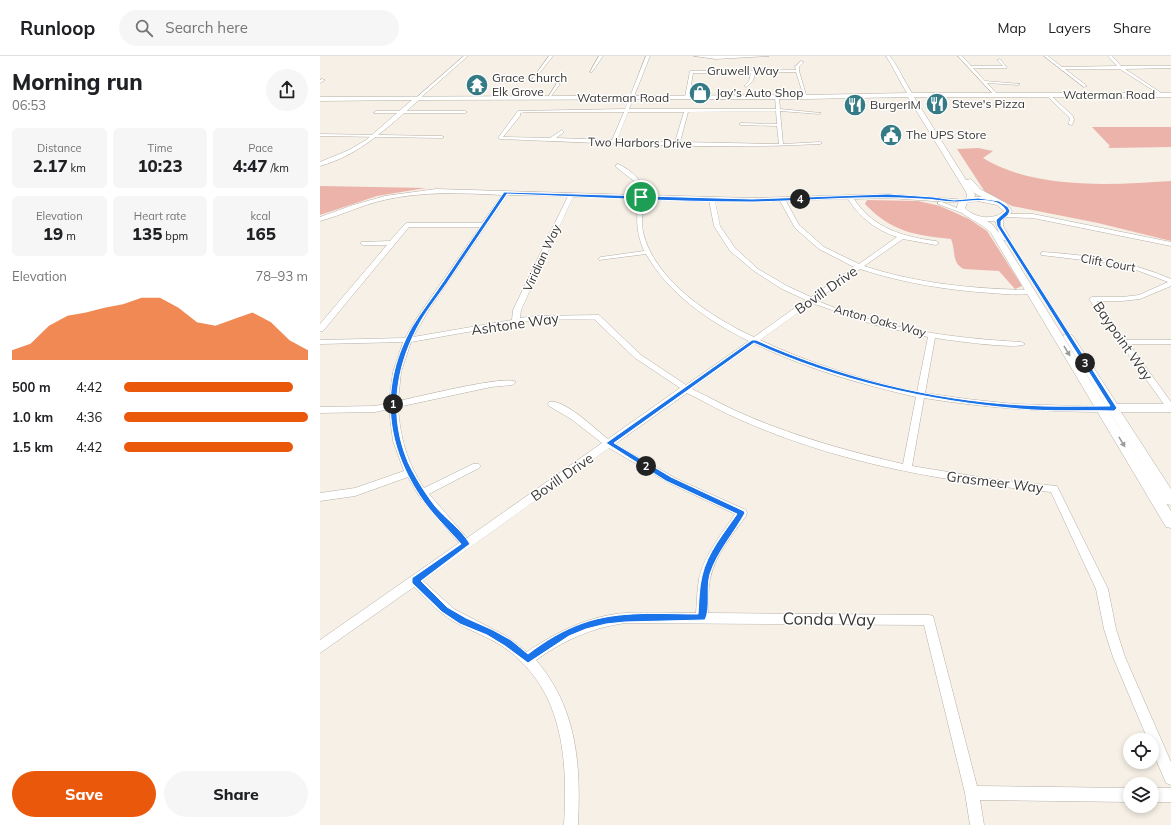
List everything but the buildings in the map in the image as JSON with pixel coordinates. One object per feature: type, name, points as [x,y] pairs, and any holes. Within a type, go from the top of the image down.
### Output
[{"type":"main road","points":[[888,56],[898,71],[899,77],[914,96],[972,185],[979,192],[1003,205],[1008,211],[998,220],[999,226],[1108,409],[1171,523]]},
{"type":"main road","name":"Waterman Road","points":[[320,99],[1048,95]]},
{"type":"main road","name":"Waterman Road","points":[[914,96],[1171,95]]},
{"type":"main road","points":[[914,96],[970,192],[971,195],[961,205],[964,212],[974,216],[990,219],[1002,217]]},
{"type":"main road","points":[[320,164],[351,151],[374,136],[417,99]]},
{"type":"main road","points":[[967,200],[978,199],[994,201]]},
{"type":"main road","points":[[974,216],[989,226],[994,232],[1108,409],[1171,500]]},
{"type":"main road","points":[[1108,409],[1171,408]]},
{"type":"street","points":[[417,99],[466,56]]},
{"type":"street","points":[[532,80],[551,56]]},
{"type":"street","points":[[591,71],[601,56]]},
{"type":"street","points":[[614,142],[648,56]]},
{"type":"street","points":[[696,56],[716,58],[767,56]]},
{"type":"street","points":[[960,56],[997,96]]},
{"type":"street","points":[[1046,56],[1085,86]]},
{"type":"street","points":[[1110,56],[1113,62],[1162,95]]},
{"type":"street","points":[[971,67],[1006,67],[999,60]]},
{"type":"street","points":[[802,62],[797,67],[797,71],[800,82],[805,89],[806,97]]},
{"type":"street","points":[[1061,68],[1171,67]]},
{"type":"street","points":[[746,86],[752,81],[753,71]]},
{"type":"street","name":"Gruwell Way","points":[[687,98],[691,72],[797,71]]},
{"type":"street","points":[[985,82],[1018,84]]},
{"type":"street","points":[[548,98],[558,84]]},
{"type":"street","points":[[1048,95],[1071,117],[1072,120],[1070,124]]},
{"type":"street","points":[[777,97],[781,145]]},
{"type":"street","points":[[627,110],[778,110],[819,113]]},
{"type":"street","name":"Two Harbors Drive","points":[[627,110],[518,112],[500,138],[677,144],[781,145],[820,143]]},
{"type":"street","points":[[677,144],[686,111]]},
{"type":"street","points":[[376,112],[464,112]]},
{"type":"street","points":[[741,124],[779,125]]},
{"type":"street","points":[[552,140],[562,131]]},
{"type":"street","points":[[320,135],[442,136]]},
{"type":"street","points":[[618,166],[634,178],[638,184],[641,197],[639,207],[639,227],[647,252],[657,268],[694,304],[729,327],[754,341],[782,354],[835,373],[921,394],[958,401],[1022,407],[1108,409]]},
{"type":"street","points":[[320,219],[365,203],[408,194],[436,191],[712,200],[888,196],[967,200]]},
{"type":"street","points":[[466,544],[445,522],[422,493],[409,472],[397,440],[393,406],[396,376],[408,340],[415,327],[506,193]]},
{"type":"street","name":"Viridian Way","points":[[516,321],[517,310],[571,195]]},
{"type":"street","points":[[850,197],[864,218],[880,228],[901,237],[936,243]]},
{"type":"street","points":[[923,198],[964,212]]},
{"type":"street","points":[[782,199],[792,222],[803,233],[827,250],[859,266],[900,279],[937,287],[977,291],[1032,292]]},
{"type":"street","name":"Anton Oaks Way","points":[[712,200],[713,216],[717,226],[734,251],[755,269],[771,280],[811,300],[858,318],[897,328],[971,341],[1020,344]]},
{"type":"street","points":[[1003,205],[1033,216],[1171,244]]},
{"type":"street","points":[[1002,217],[1033,216]]},
{"type":"street","points":[[320,328],[407,225],[484,225]]},
{"type":"street","name":"Bovill Drive","points":[[320,647],[901,237]]},
{"type":"street","points":[[363,242],[392,243]]},
{"type":"street","points":[[601,259],[647,252]]},
{"type":"street","name":"Clift Court","points":[[1043,254],[1124,265],[1149,271],[1171,282]]},
{"type":"street","name":"Baypoint Way","points":[[1171,282],[1140,297],[1122,299],[1092,299],[1171,408]]},
{"type":"street","name":"Ashtone Way","points":[[320,342],[408,340],[444,335],[516,321],[554,317],[596,317],[634,353],[687,388]]},
{"type":"street","points":[[907,468],[932,335]]},
{"type":"street","points":[[1123,342],[1171,342]]},
{"type":"street","points":[[320,410],[359,410],[393,406],[491,384],[512,382]]},
{"type":"street","name":"Grasmeer Way","points":[[687,388],[728,410],[783,433],[863,458],[988,483],[1054,489],[1096,574],[1102,589],[1110,629],[1119,657],[1171,778]]},
{"type":"street","points":[[552,404],[563,408],[609,443],[669,479],[742,513],[718,549],[708,570],[704,586],[702,617]]},
{"type":"street","points":[[422,493],[476,466]]},
{"type":"street","points":[[320,497],[340,496],[363,491],[409,472]]},
{"type":"street","points":[[415,580],[444,610],[463,621],[490,632],[508,643],[528,659],[552,693],[561,711],[568,736],[573,770],[574,798],[572,825]]},
{"type":"street","name":"Conda Way","points":[[528,659],[548,644],[566,634],[585,626],[606,620],[625,618],[702,617],[929,620],[972,793],[977,825]]},
{"type":"street","points":[[972,793],[1123,795]]},
{"type":"street","points":[[1159,795],[1171,795]]},
{"type":"shaded area","points":[[1092,127],[1171,127],[1171,147],[1110,148],[1108,147],[1110,146]]},
{"type":"shaded area","points":[[978,148],[993,151],[983,158],[1026,176],[1074,183],[1099,184],[1171,181],[1171,241],[1098,223],[1012,206],[985,192],[957,149]]},
{"type":"shaded area","points":[[320,186],[426,188],[377,196],[320,215]]},
{"type":"shaded area","points":[[867,200],[918,201],[940,206],[969,219],[987,231],[1022,286],[1015,289],[999,271],[964,269],[955,260],[951,239],[915,234],[894,226],[885,221],[865,204]]},
{"type":"place","name":"Grace Church Elk Grove","points":[[477,85]]},
{"type":"place","name":"Jay’s Auto Shop","points":[[700,93]]},
{"type":"place","name":"Steve's Pizza","points":[[937,104]]},
{"type":"place","name":"BurgerIM","points":[[855,105]]},
{"type":"place","name":"The UPS Store","points":[[891,135]]},
{"type":"route","points":[[506,193],[641,197],[752,200],[906,196],[954,201],[986,199],[998,202],[1008,211],[998,220],[999,226],[1038,291],[1114,408],[1060,409],[958,401],[895,389],[858,380],[813,366],[754,341],[609,443],[643,465],[669,479],[711,500],[742,513],[712,559],[706,575],[704,586],[702,617],[625,618],[606,620],[585,626],[566,634],[548,644],[528,659],[508,643],[490,632],[463,621],[444,610],[415,580],[466,544],[432,507],[409,472],[405,463],[397,440],[394,419],[393,393],[396,376],[401,356],[415,327],[506,193]]}]
